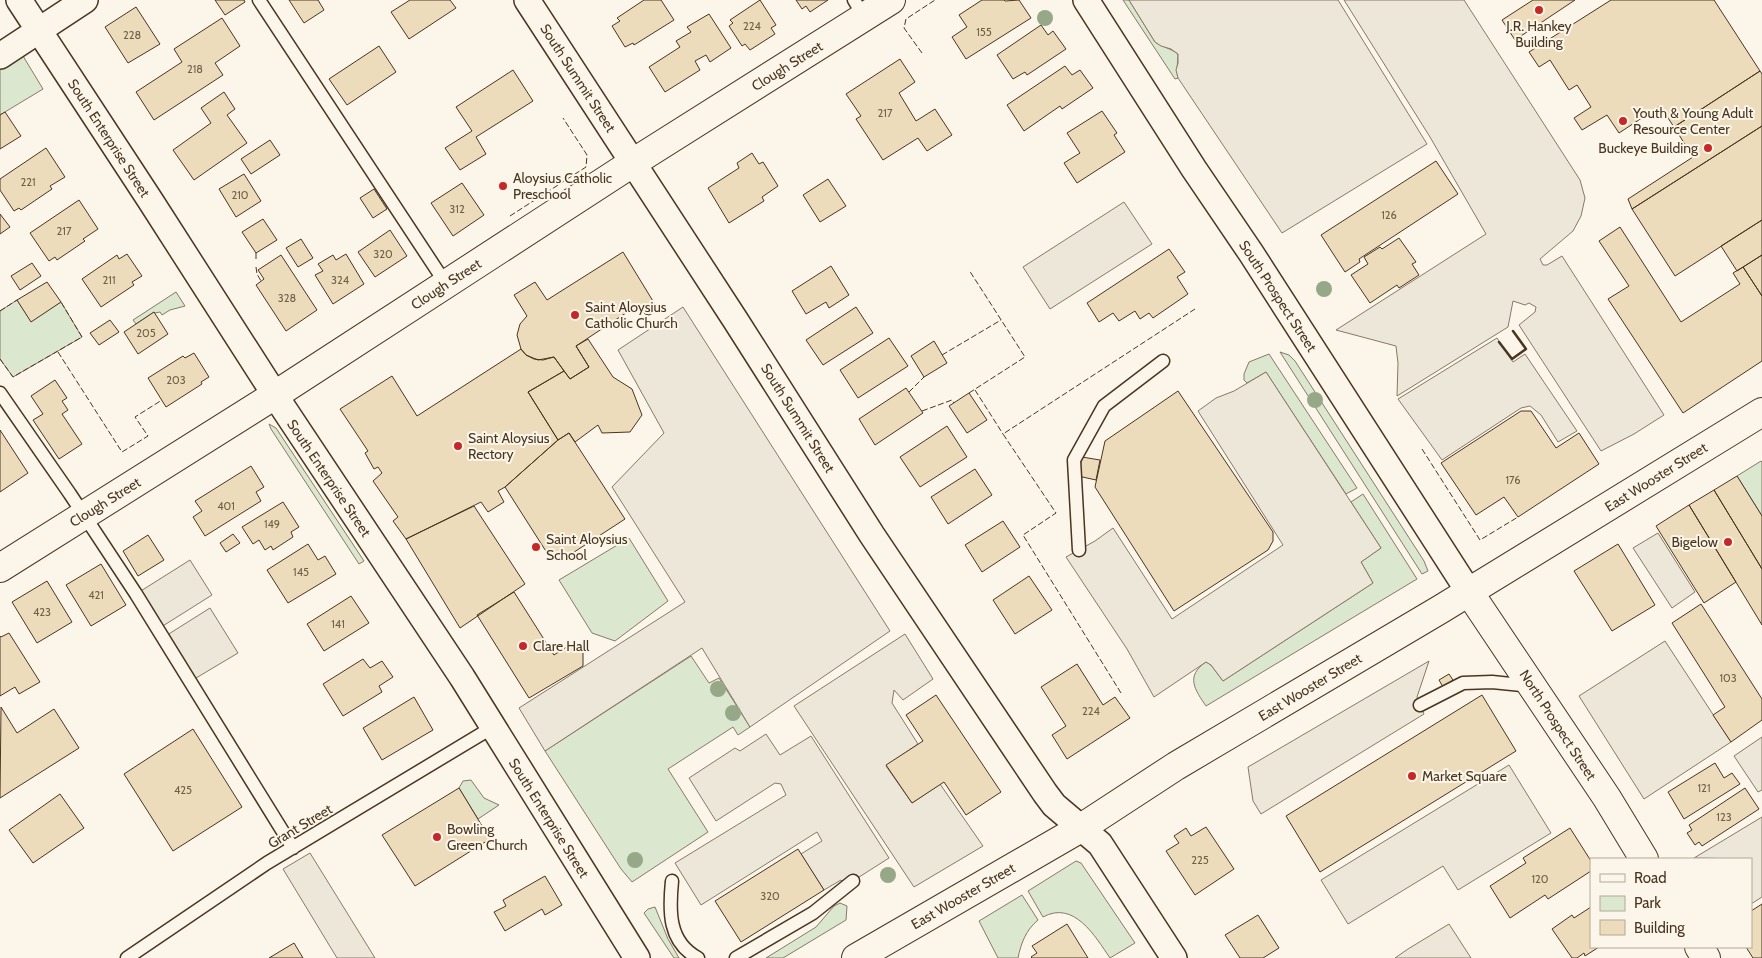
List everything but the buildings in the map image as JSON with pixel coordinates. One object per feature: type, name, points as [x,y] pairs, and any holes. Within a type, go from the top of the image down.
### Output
[{"type":"street","name":"South Enterprise Street","points":[[19,0],[275,395],[462,677],[636,958]]},
{"type":"street","points":[[0,56],[85,0]]},
{"type":"street","name":"South Summit Street","points":[[526,0],[634,162],[872,535],[1039,784],[1054,805],[1100,844],[1174,958]]},
{"type":"street","name":"Clough Street","points":[[0,568],[275,395],[634,162],[859,8],[891,0]]},
{"type":"street","name":"South Prospect Street","points":[[1086,0],[1469,592]]},
{"type":"street","name":"East Wooster Street","points":[[873,954],[1081,828],[1176,766],[1469,592],[1762,412]]},
{"type":"street","name":"North Prospect Street","points":[[1469,592],[1607,798],[1643,858]]},
{"type":"lane","points":[[259,0],[446,284]]},
{"type":"lane","points":[[1079,550],[1074,460],[1104,406],[1163,361]]},
{"type":"lane","points":[[0,393],[84,515],[164,638],[293,848]]},
{"type":"lane","points":[[1420,704],[1463,683],[1492,682],[1533,687]]},
{"type":"lane","name":"Grant Street","points":[[127,958],[293,848],[493,727]]},
{"type":"lane","points":[[672,881],[670,915],[677,939],[687,952],[698,958]]},
{"type":"lane","points":[[736,958],[813,913],[853,881]]},
{"type":"green space","points":[[1123,0],[1129,0],[1155,42],[1178,54],[1178,78],[1175,79]]},
{"type":"green space","points":[[17,56],[23,56],[43,89],[0,115],[0,64]]},
{"type":"green space","points":[[176,292],[185,306],[170,310],[162,315],[160,312],[154,312],[136,324],[133,320]]},
{"type":"green space","points":[[17,300],[31,321],[61,302],[82,337],[13,377],[0,359],[0,311]]},
{"type":"green space","points":[[1280,352],[1289,355],[1295,361],[1424,561],[1428,571],[1422,574]]},
{"type":"green space","points":[[1269,354],[1357,488],[1346,494],[1266,372],[1247,383],[1244,380],[1244,374],[1249,362]]},
{"type":"green space","points":[[269,424],[276,428],[364,561],[359,564]]},
{"type":"green space","points":[[1762,462],[1762,516],[1737,476]]},
{"type":"green space","points":[[1363,494],[1417,579],[1206,706],[1198,694],[1194,678],[1200,667],[1206,662],[1211,665],[1223,681],[1373,583],[1361,562],[1381,548],[1351,502]]},
{"type":"green space","points":[[629,538],[668,601],[615,641],[592,633],[559,580]]},
{"type":"green space","points":[[691,656],[709,683],[719,678],[750,727],[738,735],[733,727],[668,769],[708,832],[632,882],[621,869],[545,751]]},
{"type":"green space","points":[[471,780],[484,798],[499,805],[478,819],[459,788],[463,781]]},
{"type":"green space","points":[[1076,861],[1081,863],[1135,943],[1110,958],[1098,940],[1074,917],[1064,913],[1054,913],[1043,917],[1028,891]]},
{"type":"green space","points":[[1022,895],[1038,920],[1025,937],[1018,958],[998,958],[979,921]]},
{"type":"green space","points":[[840,903],[847,906],[846,920],[783,958],[766,958],[816,927],[834,906]]},
{"type":"green space","points":[[655,907],[668,939],[679,958],[674,958],[644,913],[648,909]]},
{"type":"shaded area","points":[[1129,0],[1338,0],[1427,144],[1282,233],[1178,78],[1176,70],[1178,54],[1155,42]]},
{"type":"shaded area","points":[[1344,0],[1464,0],[1580,180],[1585,198],[1581,216],[1573,231],[1540,259],[1543,265],[1547,265],[1562,256],[1664,415],[1634,434],[1601,451],[1519,325],[1535,312],[1536,307],[1529,303],[1525,305],[1513,301],[1508,327],[1397,396],[1398,363],[1396,346],[1336,330],[1486,234],[1430,137]]},
{"type":"shaded area","points":[[1124,202],[1152,244],[1050,309],[1023,267]]},
{"type":"shaded area","points":[[683,307],[890,631],[750,727],[702,648],[545,751],[519,708],[685,602],[612,487],[664,433],[618,350]]},
{"type":"shaded area","points":[[1497,338],[1513,362],[1525,354],[1577,431],[1558,442],[1541,415],[1530,406],[1521,408],[1442,460],[1398,399]]},
{"type":"shaded area","points":[[1266,372],[1381,548],[1361,562],[1373,583],[1223,681],[1211,665],[1206,662],[1154,697],[1127,649],[1066,557],[1095,541],[1113,528],[1172,619],[1283,545],[1198,411],[1216,398],[1234,391]]},
{"type":"shaded area","points":[[1658,533],[1695,592],[1672,608],[1633,548]]},
{"type":"shaded area","points":[[190,560],[212,595],[158,629],[136,594]]},
{"type":"shaded area","points":[[210,608],[238,653],[191,681],[164,637]]},
{"type":"shaded area","points":[[905,634],[933,679],[903,700],[894,690],[892,703],[918,744],[886,766],[912,803],[940,784],[983,846],[914,887],[794,706]]},
{"type":"shaded area","points":[[1665,641],[1731,742],[1644,799],[1579,696]]},
{"type":"shaded area","points":[[1429,661],[1417,697],[1424,714],[1261,814],[1253,801],[1248,767]]},
{"type":"shaded area","points":[[766,734],[780,755],[811,736],[889,858],[845,886],[841,880],[824,890],[801,854],[822,841],[817,832],[701,905],[675,863],[786,795],[781,784],[775,783],[716,821],[689,778],[735,748],[740,751]]},
{"type":"shaded area","points":[[1762,737],[1762,790],[1758,792],[1734,756]]},
{"type":"shaded area","points":[[1509,765],[1551,833],[1458,890],[1443,866],[1348,924],[1321,880]]},
{"type":"shaded area","points":[[1762,817],[1762,897],[1752,903],[1752,858],[1694,858]]},
{"type":"shaded area","points":[[310,853],[375,958],[337,958],[283,869]]},
{"type":"shaded area","points":[[1449,924],[1471,958],[1395,958],[1408,949]]},
{"type":"fence","points":[[922,53],[904,28],[906,19],[935,0]]},
{"type":"fence","points":[[510,216],[586,167],[587,155],[563,118]]},
{"type":"fence","points":[[256,253],[256,261]]},
{"type":"fence","points":[[256,267],[261,281]]},
{"type":"fence","points":[[969,270],[1025,357],[969,393]]},
{"type":"fence","points":[[0,311],[17,300]]},
{"type":"fence","points":[[0,359],[13,377],[82,337],[61,302]]},
{"type":"fence","points":[[1121,693],[1023,535],[1056,513],[1003,434],[1195,309]]},
{"type":"fence","points":[[942,355],[1001,320]]},
{"type":"fence","points":[[58,352],[122,452],[148,436],[135,417],[162,400]]},
{"type":"fence","points":[[909,392],[924,377]]},
{"type":"fence","points":[[975,390],[1003,434]]},
{"type":"fence","points":[[922,411],[952,400],[954,403]]},
{"type":"fence","points":[[1422,449],[1480,540],[1518,517]]},
{"type":"wall","points":[[1499,342],[1512,359],[1526,349],[1513,331]]},
{"type":"place","name":"J.R. Hankey Building","points":[[1539,10]]},
{"type":"place","name":"Youth & Young Adult Resource Center","points":[[1623,121]]},
{"type":"place","name":"Buckeye Building","points":[[1708,148]]},
{"type":"place","name":"Aloysius Catholic Preschool","points":[[503,186]]},
{"type":"place","name":"Saint Aloysius Catholic Church","points":[[575,315]]},
{"type":"place","name":"Saint Aloysius Rectory","points":[[458,446]]},
{"type":"place","name":"Bigelow","points":[[1728,542]]},
{"type":"place","name":"Saint Aloysius School","points":[[536,547]]},
{"type":"place","name":"Clare Hall","points":[[523,646]]},
{"type":"place","name":"Market Square","points":[[1412,776]]},
{"type":"place","name":"Bowling Green Church","points":[[437,837]]}]
